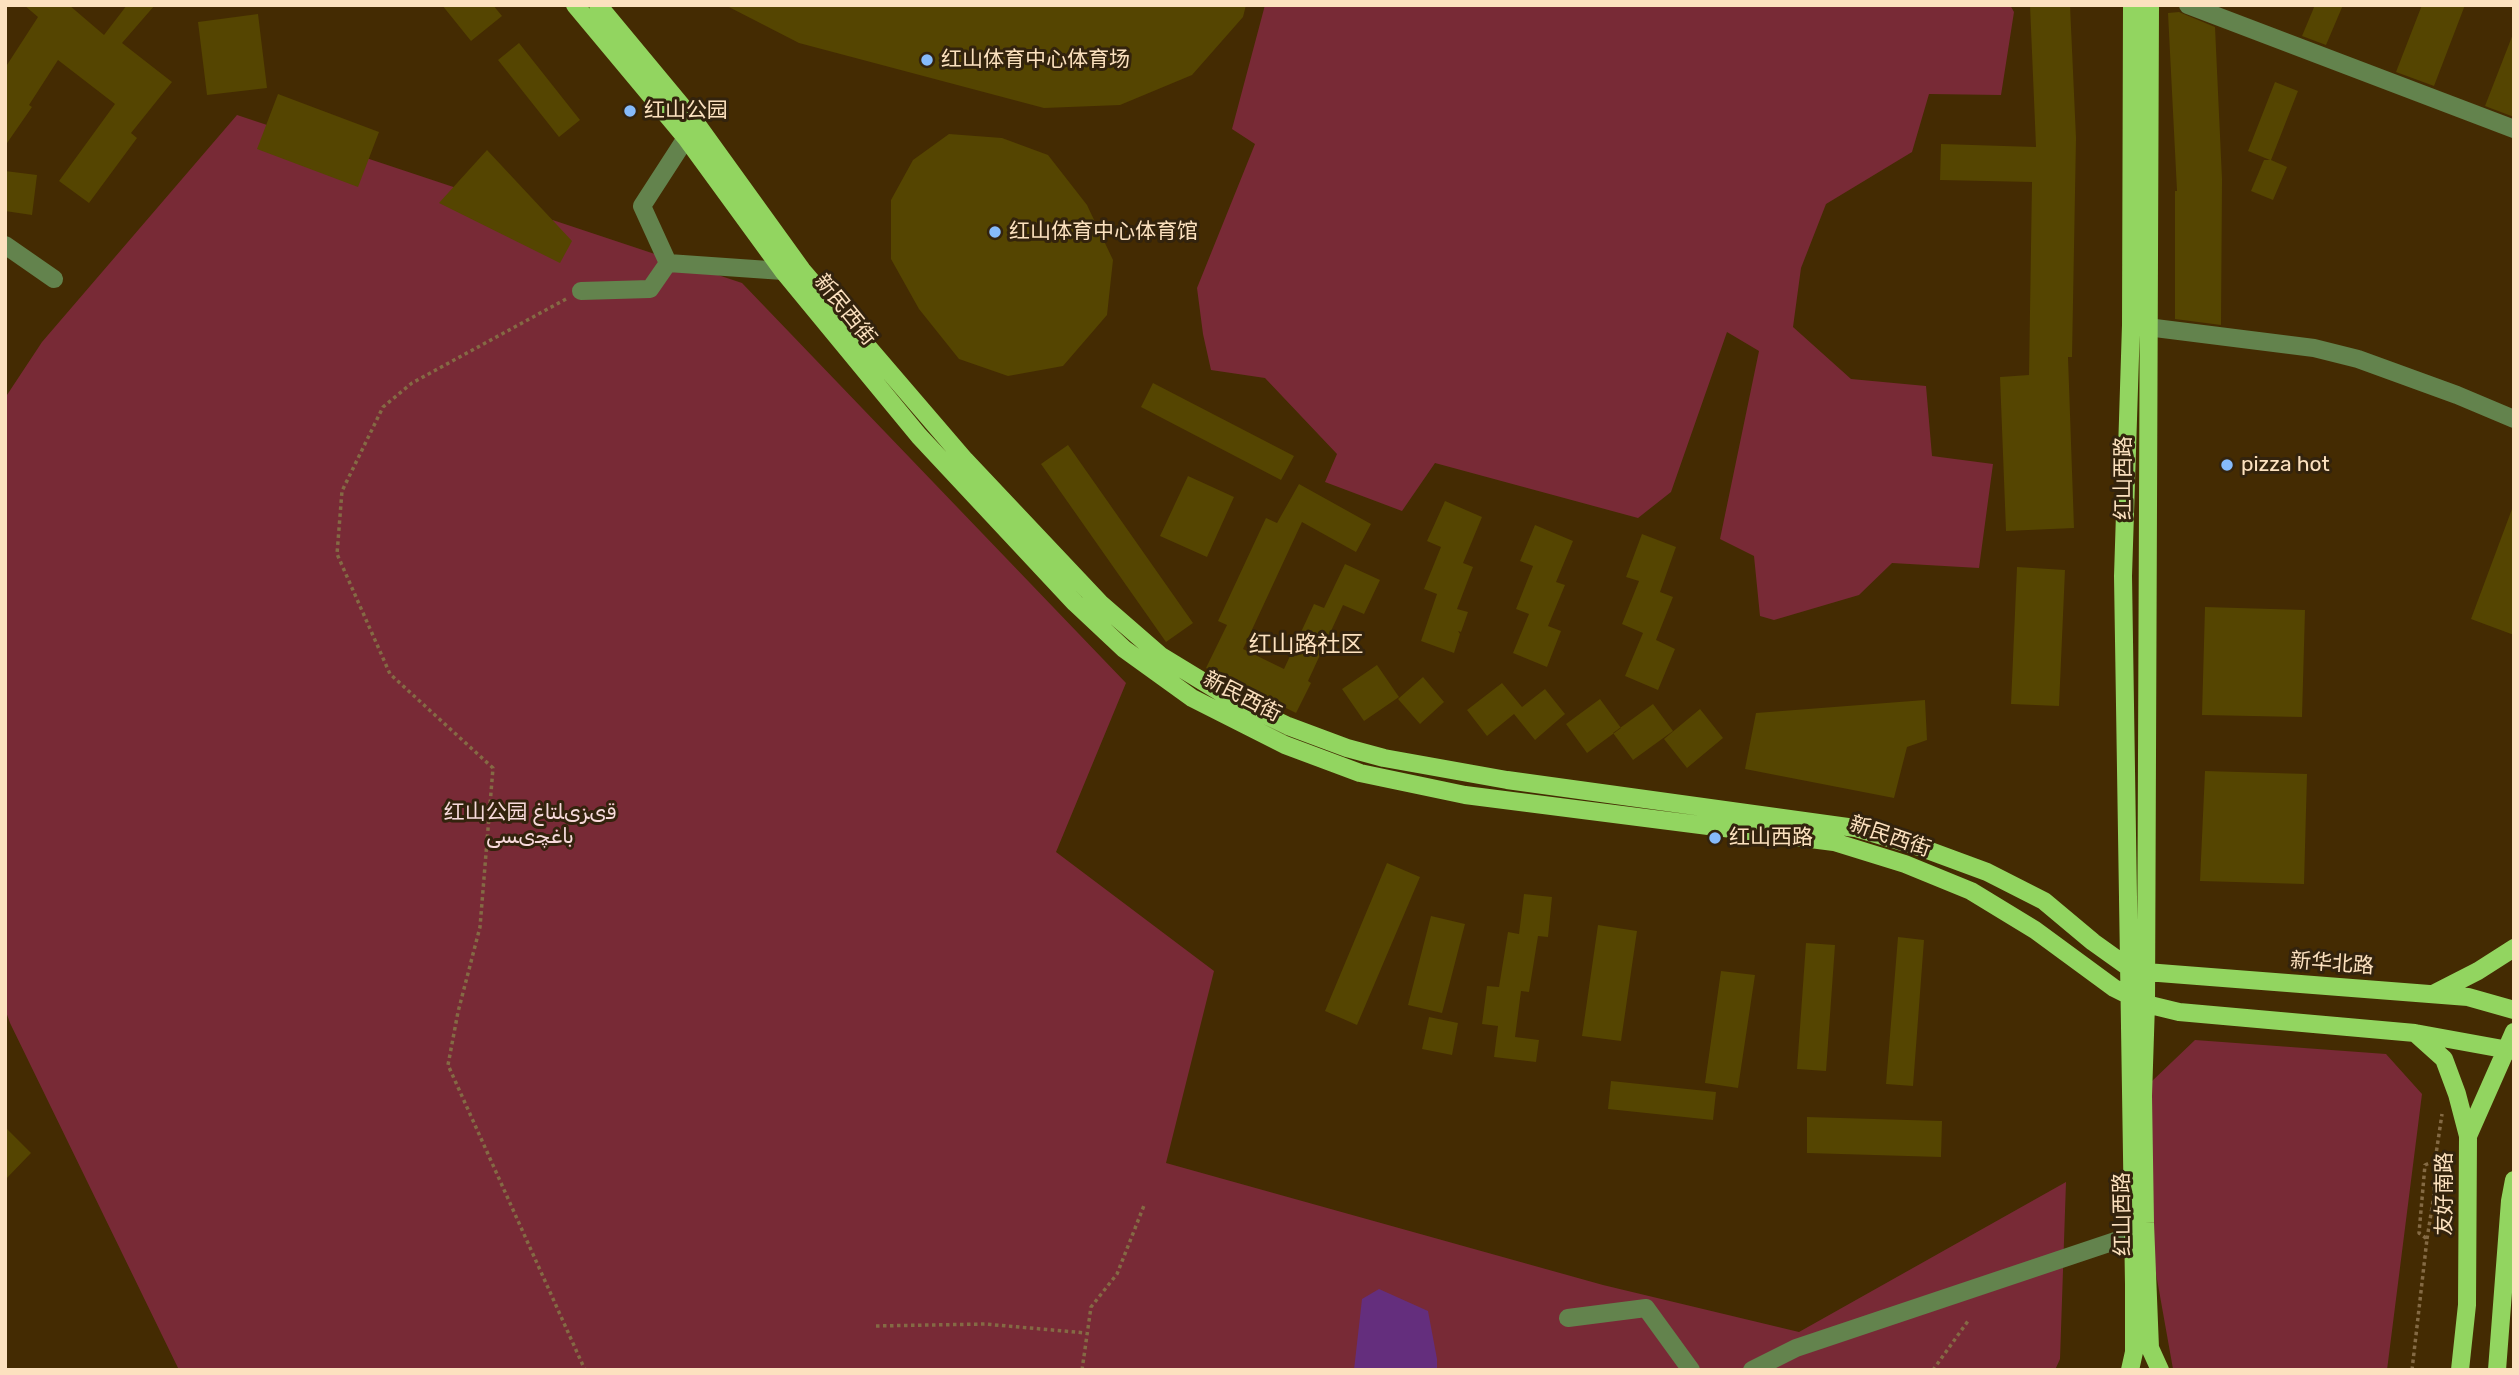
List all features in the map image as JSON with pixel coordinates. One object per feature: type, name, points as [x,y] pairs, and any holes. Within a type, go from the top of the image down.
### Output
[{"type":"main road","name":"新民西街","points":[[575,5],[686,138],[783,271],[919,436],[1076,603],[1125,649],[1192,698],[1286,744],[1360,773],[1465,795],[1834,842],[1905,864],[1970,891],[2035,930],[2129,997],[2146,1004]]},
{"type":"main road","name":"新民西街","points":[[598,5],[696,123],[802,270],[956,449],[1100,603],[1161,656],[1230,698],[1288,726],[1346,748],[1384,758],[1521,782],[1855,828],[1922,848],[1987,872],[2045,901],[2093,942],[2128,967],[2146,972]]},
{"type":"main road","name":"红山西路","points":[[2130,1370],[2134,1352],[2133,1235],[2123,576],[2131,324],[2132,5]]},
{"type":"main road","name":"红山西路","points":[[2150,5],[2146,1004],[2143,1096],[2150,1348],[2160,1370]]},
{"type":"main road","points":[[2433,995],[2514,948]]},
{"type":"main road","name":"新华北路","points":[[2146,972],[2468,997],[2514,1010]]},
{"type":"main road","points":[[2146,1004],[2179,1012],[2415,1033],[2509,1051]]},
{"type":"main road","name":"友好南路","points":[[2460,1370],[2467,1305],[2468,1136],[2509,1051],[2514,1032]]},
{"type":"main road","points":[[2415,1033],[2444,1059],[2468,1136]]},
{"type":"main road","points":[[2497,1370],[2514,1180]]},
{"type":"street","points":[[2188,5],[2514,129]]},
{"type":"street","points":[[668,263],[642,206],[686,138]]},
{"type":"street","points":[[5,245],[54,279]]},
{"type":"street","points":[[668,263],[783,271]]},
{"type":"street","points":[[581,291],[650,289],[668,263]]},
{"type":"street","points":[[2147,327],[2314,348],[2358,359],[2514,419]]},
{"type":"street","points":[[1752,1370],[1796,1348],[2133,1235]]},
{"type":"street","points":[[1568,1318],[1646,1308],[1691,1370]]},
{"type":"path","points":[[581,291],[412,383],[383,407],[342,491],[337,554],[390,674],[493,768],[480,927],[458,1012],[448,1065],[584,1370]]},
{"type":"path","points":[[2412,1370],[2442,1114],[2457,1094]]},
{"type":"path","points":[[2427,1239],[2419,1233],[2425,1165],[2435,1161]]},
{"type":"path","points":[[1082,1370],[1091,1307],[1117,1274],[1145,1203]]},
{"type":"path","points":[[1933,1370],[1968,1321]]},
{"type":"path","points":[[876,1326],[985,1324],[1086,1333]]},
{"type":"green space","points":[[1265,5],[2010,5],[2014,12],[2001,95],[1929,94],[1912,152],[1826,204],[1801,268],[1793,327],[1851,379],[1926,386],[1932,456],[1993,464],[1979,568],[1892,563],[1859,595],[1774,620],[1760,616],[1754,556],[1720,539],[1759,351],[1727,332],[1671,492],[1638,518],[1435,463],[1402,511],[1325,482],[1337,454],[1265,378],[1211,370],[1197,288],[1255,144],[1232,129]]},
{"type":"green space","name":"红山公园 قىزىلتاغ باغچىسى","points":[[237,115],[742,283],[1126,683],[1056,852],[1214,971],[1166,1163],[1603,1285],[1799,1332],[2066,1182],[2060,1359],[2055,1370],[179,1370],[5,1009],[5,398],[42,342]]},
{"type":"green space","points":[[2195,1040],[2386,1054],[2422,1094],[2387,1370],[2173,1369],[2152,1251],[2151,1082]]},
{"type":"shaded area","points":[[1379,1289],[1428,1311],[1437,1370],[1354,1370],[1362,1299]]},
{"type":"building","points":[[24,5],[69,5],[104,35],[127,5],[155,5],[122,43],[172,82],[131,133],[137,138],[89,203],[59,181],[115,104],[58,60],[29,105],[32,107],[5,146],[5,68],[38,17]]},
{"type":"building","points":[[442,5],[493,5],[502,16],[471,41]]},
{"type":"building","points":[[725,5],[1246,5],[1243,17],[1192,75],[1120,105],[1044,108],[799,43]]},
{"type":"building","points":[[2030,5],[2070,5],[2076,138],[2072,357],[2068,357],[2074,528],[2006,531],[2000,377],[2029,375],[2032,182],[1940,180],[1941,144],[2036,147]]},
{"type":"building","points":[[2315,5],[2343,5],[2326,45],[2302,36]]},
{"type":"building","points":[[2422,5],[2465,5],[2434,86],[2396,72]]},
{"type":"building","points":[[2179,12],[2215,27],[2222,179],[2221,325],[2175,319],[2177,191],[2168,13]]},
{"type":"building","points":[[258,14],[267,88],[207,95],[198,22]]},
{"type":"building","points":[[2514,35],[2514,117],[2485,106]]},
{"type":"building","points":[[519,43],[580,120],[559,137],[498,60]]},
{"type":"building","points":[[2275,82],[2298,91],[2271,160],[2287,167],[2273,200],[2251,191],[2264,160],[2270,160],[2248,151]]},
{"type":"building","points":[[278,94],[379,132],[358,187],[257,149]]},
{"type":"building","name":"红山体育中心体育馆","points":[[949,134],[1002,138],[1048,155],[1087,205],[1113,260],[1107,315],[1063,366],[1008,376],[959,359],[919,309],[891,259],[891,200],[913,160]]},
{"type":"building","points":[[487,150],[572,241],[560,263],[439,203]]},
{"type":"building","points":[[5,171],[37,175],[32,215],[5,211]]},
{"type":"building","points":[[1153,383],[1294,456],[1281,480],[1141,407]]},
{"type":"building","points":[[1068,445],[1193,623],[1166,642],[1041,464]]},
{"type":"building","points":[[1188,476],[1234,497],[1207,557],[1160,536]]},
{"type":"building","points":[[1299,484],[1371,524],[1356,552],[1302,522],[1243,649],[1284,669],[1314,604],[1324,608],[1345,564],[1380,580],[1364,614],[1343,605],[1296,713],[1206,668],[1227,625],[1218,621],[1266,518],[1277,523]]},
{"type":"building","points":[[1445,501],[1482,517],[1463,563],[1473,567],[1457,609],[1468,612],[1461,632],[1458,631],[1460,634],[1454,653],[1421,641],[1437,594],[1424,589],[1441,547],[1427,541]]},
{"type":"building","points":[[2512,509],[2514,510],[2514,635],[2471,619]]},
{"type":"building","points":[[1535,525],[1573,541],[1556,582],[1565,585],[1548,626],[1561,631],[1547,667],[1513,653],[1529,614],[1516,609],[1533,566],[1520,561]]},
{"type":"building","points":[[1642,534],[1676,547],[1660,592],[1673,597],[1656,640],[1675,649],[1658,690],[1625,676],[1643,633],[1622,624],[1639,581],[1626,577]]},
{"type":"building","points":[[2017,567],[2065,570],[2059,706],[2011,704]]},
{"type":"building","points":[[2205,607],[2305,610],[2302,717],[2202,715]]},
{"type":"building","points":[[1377,665],[1399,697],[1364,721],[1342,689]]},
{"type":"building","points":[[1423,677],[1444,702],[1420,724],[1398,699]]},
{"type":"building","points":[[1502,683],[1522,707],[1545,689],[1565,714],[1535,740],[1514,714],[1487,736],[1467,710]]},
{"type":"building","points":[[1600,699],[1621,728],[1587,753],[1566,724]]},
{"type":"building","points":[[1925,700],[1927,740],[1907,747],[1894,798],[1745,769],[1756,713]]},
{"type":"building","points":[[1653,704],[1673,731],[1633,760],[1613,733]]},
{"type":"building","points":[[1700,709],[1723,738],[1687,768],[1664,739]]},
{"type":"building","points":[[2205,771],[2307,774],[2304,884],[2200,881]]},
{"type":"building","points":[[1387,863],[1420,877],[1357,1025],[1325,1011]]},
{"type":"building","points":[[1524,894],[1552,897],[1548,937],[1538,936],[1529,992],[1521,991],[1515,1037],[1539,1040],[1536,1062],[1494,1057],[1498,1026],[1482,1024],[1487,986],[1499,987],[1508,932],[1519,934]]},
{"type":"building","points":[[1431,916],[1465,924],[1442,1013],[1408,1005]]},
{"type":"building","points":[[1598,925],[1637,931],[1621,1041],[1582,1036]]},
{"type":"building","points":[[1898,937],[1924,940],[1913,1086],[1886,1084]]},
{"type":"building","points":[[1806,943],[1835,945],[1826,1071],[1797,1069]]},
{"type":"building","points":[[1721,971],[1755,975],[1738,1088],[1705,1083]]},
{"type":"building","points":[[1429,1017],[1458,1023],[1452,1055],[1422,1049]]},
{"type":"building","points":[[1611,1081],[1716,1092],[1713,1120],[1608,1109]]},
{"type":"building","points":[[1807,1117],[1942,1121],[1941,1157],[1807,1153]]},
{"type":"building","points":[[5,1127],[31,1153],[5,1180]]},
{"type":"place","name":"红山体育中心体育场","points":[[927,60]]},
{"type":"place","name":"红山公园","points":[[630,111]]},
{"type":"place","name":"红山体育中心体育馆","points":[[995,232]]},
{"type":"place","name":"pizza hot","points":[[2227,465]]},
{"type":"place","name":"红山西路","points":[[1715,838]]},
{"type":"district","name":"红山路社区","points":[[1306,645]]}]
